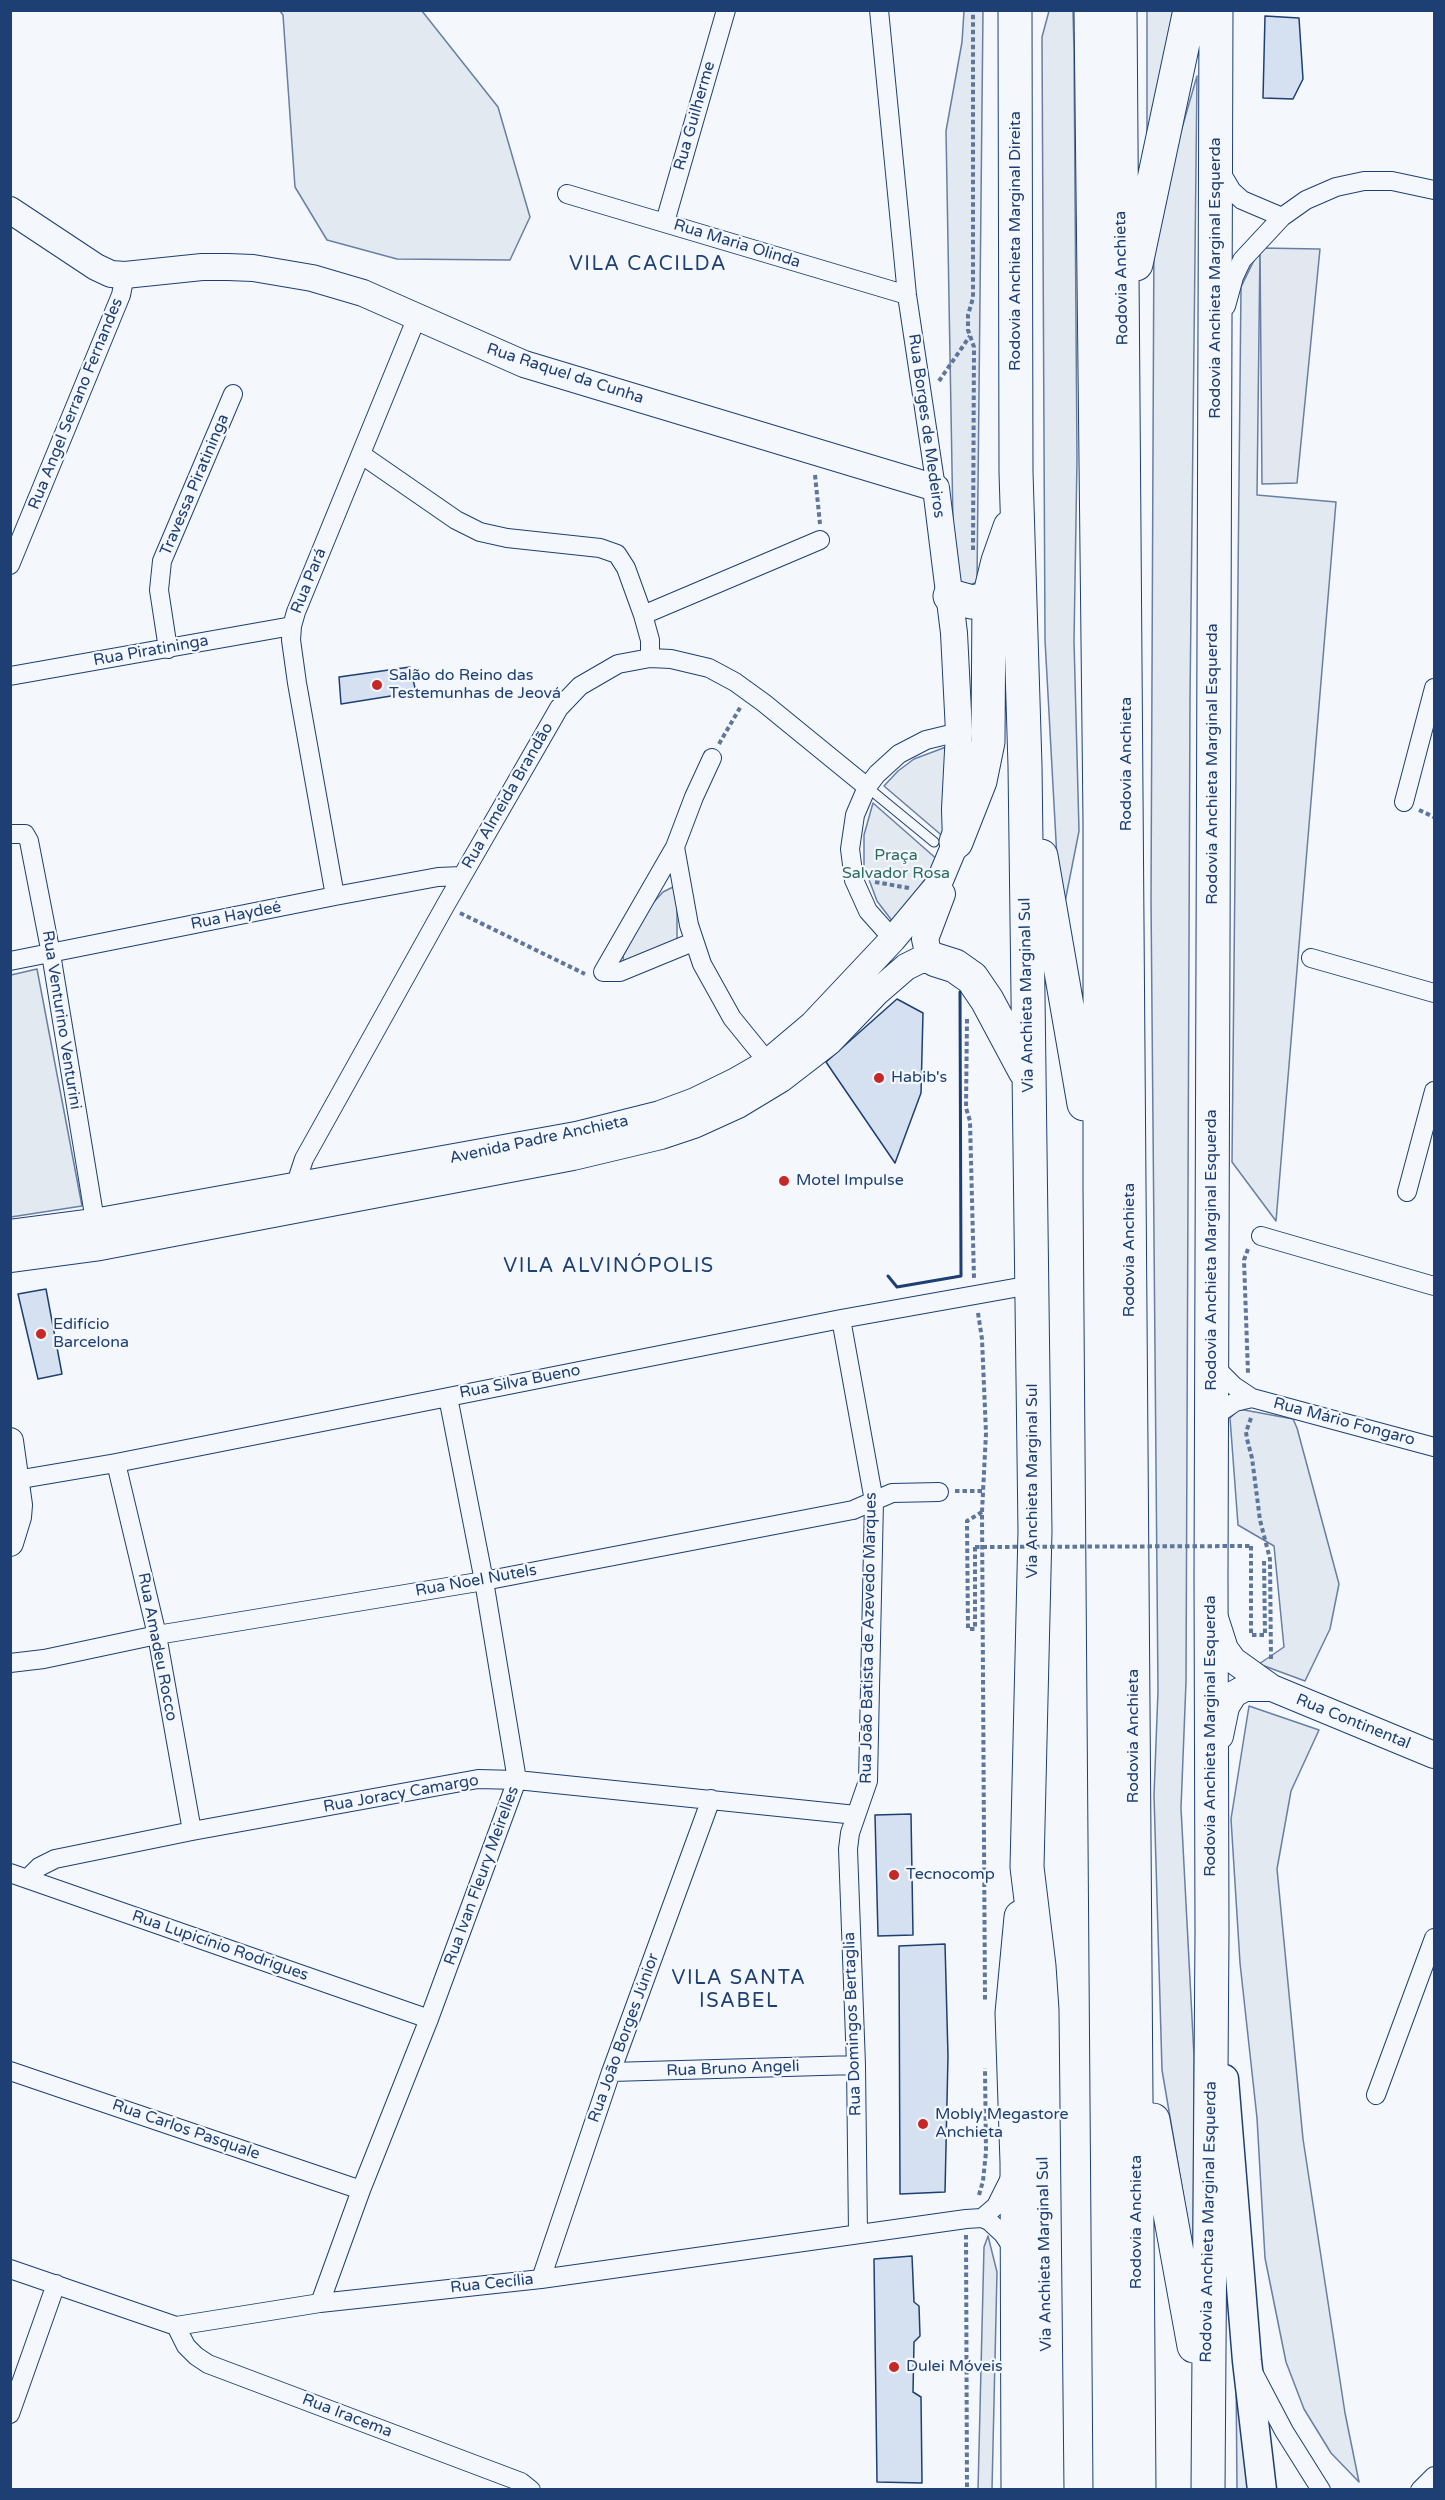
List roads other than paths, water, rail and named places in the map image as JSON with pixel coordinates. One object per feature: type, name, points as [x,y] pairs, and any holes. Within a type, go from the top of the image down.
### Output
[{"type":"highway","name":"Rodovia Anchieta Marginal Direita","points":[[1015,10],[1016,472]]},
{"type":"highway","name":"Rodovia Anchieta","points":[[1091,10],[1099,797],[1110,2490]]},
{"type":"highway","name":"Rodovia Anchieta","points":[[1120,10],[1139,2490]]},
{"type":"highway","points":[[1124,394],[1141,232],[1190,10]]},
{"type":"highway","name":"Rodovia Anchieta Marginal Esquerda","points":[[1209,2490],[1216,10]]},
{"type":"highway","name":"Via Anchieta Marginal Sul","points":[[1016,472],[1025,766],[1027,1074],[1035,1531],[1027,1867],[1042,2010],[1047,2490]]},
{"type":"highway","points":[[945,842],[980,781],[988,742],[989,598],[998,561],[1017,509]]},
{"type":"highway","points":[[950,596],[972,602],[989,598]]},
{"type":"highway","points":[[1025,766],[1100,1189]]},
{"type":"highway","points":[[936,960],[963,970],[975,982],[1027,1074]]},
{"type":"highway","points":[[1018,2490],[1017,2163],[1012,2013],[1015,1962],[1027,1867]]},
{"type":"highway","points":[[1136,2024],[1208,2422]]},
{"type":"main road","points":[[1212,1933],[1247,2361],[1262,2490]]},
{"type":"street","name":"Rua Guilherme","points":[[665,222],[726,10]]},
{"type":"street","name":"Rua Borges de Medeiros","points":[[879,10],[906,295],[950,596],[959,732],[955,809],[945,842]]},
{"type":"street","points":[[1216,165],[1232,191],[1242,200],[1282,217]]},
{"type":"street","points":[[1215,352],[1234,277],[1242,260],[1282,217],[1316,194],[1351,183],[1392,181],[1434,190]]},
{"type":"street","name":"Rua Maria Olinda","points":[[567,194],[906,295]]},
{"type":"street","points":[[10,210],[104,272],[125,275]]},
{"type":"street","name":"Rua Raquel da Cunha","points":[[125,275],[202,267],[253,268],[340,285],[524,364],[936,488]]},
{"type":"street","name":"Rua Angel Serrano Fernandes","points":[[10,565],[121,295],[125,275]]},
{"type":"street","name":"Rua Pará","points":[[335,896],[297,683],[291,640],[292,626],[417,317]]},
{"type":"street","name":"Travessa Piratininga","points":[[168,649],[159,590],[162,561],[233,394]]},
{"type":"street","points":[[362,455],[456,520],[480,532],[507,538],[612,551],[621,558],[626,568],[643,615],[650,640],[650,658]]},
{"type":"street","points":[[643,615],[820,540]]},
{"type":"street","name":"Rua Piratininga","points":[[10,676],[292,626]]},
{"type":"street","name":"Rua Almeida Brandão","points":[[298,1197],[304,1159],[462,876],[566,699],[580,686],[604,671],[630,661],[650,658],[671,659],[710,668],[749,692],[867,787]]},
{"type":"street","points":[[1404,802],[1434,688]]},
{"type":"street","points":[[876,993],[895,953],[893,939],[868,911],[854,878],[850,849],[855,815],[867,787],[888,763],[905,750],[926,740],[959,732]]},
{"type":"street","points":[[693,942],[620,972],[603,972],[675,847],[712,758]]},
{"type":"street","name":"Rua Venturino Venturini","points":[[10,834],[21,833],[28,836],[51,954],[100,1247]]},
{"type":"street","name":"Avenida Padre Anchieta","points":[[774,1071],[812,1025],[893,939],[938,884],[945,842]]},
{"type":"street","points":[[675,847],[693,942],[720,998],[749,1041],[774,1071]]},
{"type":"street","name":"Rua Haydeé","points":[[10,961],[335,896],[438,877],[462,876]]},
{"type":"street","points":[[936,960],[928,952],[925,939],[941,895],[938,884]]},
{"type":"street","points":[[1311,958],[1434,993]]},
{"type":"street","name":"Avenida Padre Anchieta","points":[[10,1259],[100,1247],[298,1197],[617,1126],[695,1101],[774,1071],[830,1042],[876,993],[910,965],[920,960],[936,960]]},
{"type":"street","points":[[1407,1192],[1434,1091]]},
{"type":"street","name":"Avenida Padre Anchieta","points":[[10,1233],[298,1197]]},
{"type":"street","points":[[1261,1236],[1434,1286]]},
{"type":"street","name":"Rua Silva Bueno","points":[[14,1480],[116,1463],[841,1319],[1031,1285]]},
{"type":"street","name":"Rua João Batista de Azevedo Marques","points":[[841,1319],[874,1501],[868,1781],[856,1815]]},
{"type":"street","points":[[1212,1364],[1234,1386],[1256,1399]]},
{"type":"street","name":"Rua Ivan Fleury Meirelles","points":[[320,2303],[361,2190],[429,2019],[517,1780],[484,1581],[448,1397]]},
{"type":"street","points":[[1212,1421],[1218,1413],[1235,1402],[1256,1399]]},
{"type":"street","name":"Rua Mário Fongaro","points":[[1256,1399],[1434,1447]]},
{"type":"street","points":[[10,1441],[18,1517],[10,1543]]},
{"type":"street","name":"Rua Amadeu Rocco","points":[[116,1463],[157,1635],[192,1831]]},
{"type":"street","name":"Rua Noel Nutels","points":[[10,1663],[44,1659],[157,1635],[484,1581],[853,1510],[892,1493],[939,1492]]},
{"type":"street","name":"Rua Continental","points":[[1211,1601],[1225,1649],[1233,1660],[1272,1688],[1434,1755]]},
{"type":"street","name":"Rua Continental","points":[[1211,1777],[1226,1707],[1234,1694],[1245,1688],[1272,1688]]},
{"type":"street","name":"Rua Joracy Camargo","points":[[19,1876],[55,1859],[192,1831],[478,1779],[517,1780],[856,1815]]},
{"type":"street","name":"Rua João Borges Júnior","points":[[541,2279],[611,2072],[711,1799]]},
{"type":"street","name":"Rua Domingos Bertaglia","points":[[856,1815],[850,1833],[848,1850],[856,2065],[858,2234]]},
{"type":"street","name":"Rua Lupicínio Rodrigues","points":[[19,1876],[429,2019]]},
{"type":"street","points":[[1376,2095],[1434,1938]]},
{"type":"street","name":"Rua Bruno Angeli","points":[[611,2072],[856,2065]]},
{"type":"street","name":"Rua Carlos Pasquale","points":[[10,2071],[361,2190]]},
{"type":"street","points":[[974,2219],[996,2206],[1017,2163]]},
{"type":"street","points":[[974,2219],[993,2224],[1003,2234],[1017,2257]]},
{"type":"street","name":"Rua Cecília","points":[[10,2269],[176,2326],[320,2303],[541,2279],[974,2219]]},
{"type":"street","points":[[10,2414],[56,2284]]},
{"type":"street","name":"Rua Iracema","points":[[176,2326],[186,2346],[208,2364],[521,2482],[531,2490]]},
{"type":"street","points":[[1247,2361],[1284,2432],[1321,2490]]},
{"type":"street","points":[[1420,2490],[1434,2476]]},
{"type":"lane","points":[[867,787],[945,842]]},
{"type":"place","name":"Salão do Reino das Testemunhas de Jeová","points":[[377,685]]},
{"type":"place","name":"Habib's","points":[[879,1078]]},
{"type":"place","name":"Motel Impulse","points":[[784,1181]]},
{"type":"place","name":"Edifício Barcelona","points":[[41,1334]]},
{"type":"place","name":"Tecnocomp","points":[[894,1875]]},
{"type":"place","name":"Mobly Megastore Anchieta","points":[[923,2124]]},
{"type":"place","name":"Dulei Móveis","points":[[894,2367]]},
{"type":"district","name":"VILA CACILDA","points":[[648,265]]},
{"type":"district","name":"VILA ALVINÓPOLIS","points":[[609,1267]]},
{"type":"district","name":"VILA SANTA ISABEL","points":[[739,1990]]},
{"type":"park label","name":"Praça Salvador Rosa","points":[[896,865]]}]
